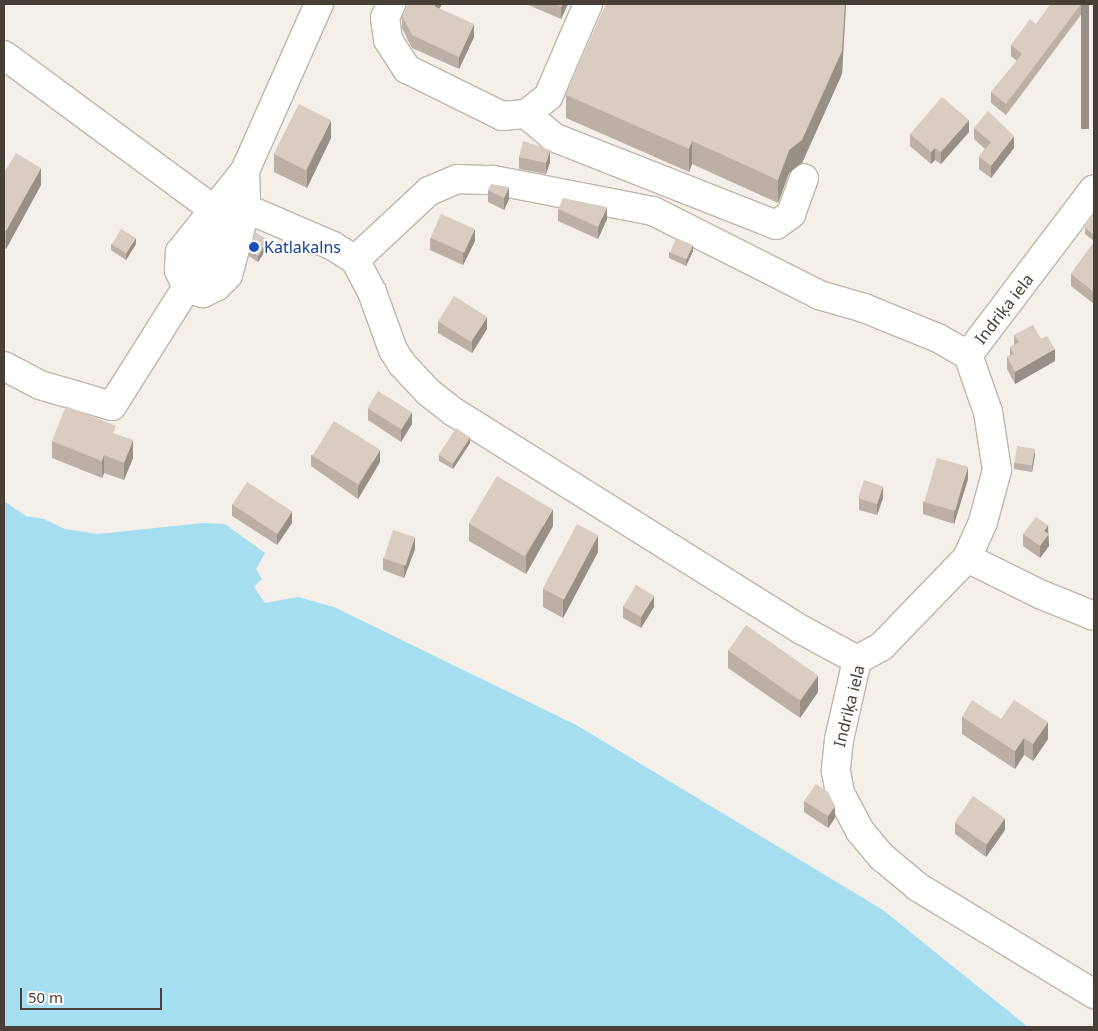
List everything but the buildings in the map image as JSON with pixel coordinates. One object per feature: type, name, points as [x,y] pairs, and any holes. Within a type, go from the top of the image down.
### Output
[{"type":"street","points":[[229,208],[180,252],[179,270],[187,288],[203,293],[217,286],[228,274],[229,208],[319,4]]},
{"type":"street","points":[[391,4],[385,18],[388,40],[407,70],[502,116],[526,114],[548,97],[588,4]]},
{"type":"street","points":[[4,55],[229,208],[333,246],[355,260],[372,292],[393,350],[428,392],[676,552],[857,660]]},
{"type":"street","points":[[526,114],[553,137],[776,225],[791,214],[804,178]]},
{"type":"street","points":[[355,260],[429,191],[457,180],[493,180],[653,211],[819,295],[864,308],[938,338],[968,355]]},
{"type":"street","name":"Indriķa iela","points":[[1094,189],[968,355],[988,412],[997,470],[983,522],[967,558],[882,646],[857,660],[839,740],[836,771],[840,793],[850,813],[860,831],[882,857],[918,887],[980,927],[1094,994]]},
{"type":"street","points":[[4,366],[40,385],[112,406],[187,288]]},
{"type":"street","points":[[967,558],[1042,595],[1094,616]]},
{"type":"water","points":[[4,501],[26,516],[44,519],[65,529],[98,534],[203,523],[225,524],[265,553],[256,569],[262,579],[254,587],[265,603],[298,597],[334,607],[578,726],[883,910],[1028,1027],[4,1027]]},
{"type":"place","name":"Katlakalns","points":[[254,247]]}]
